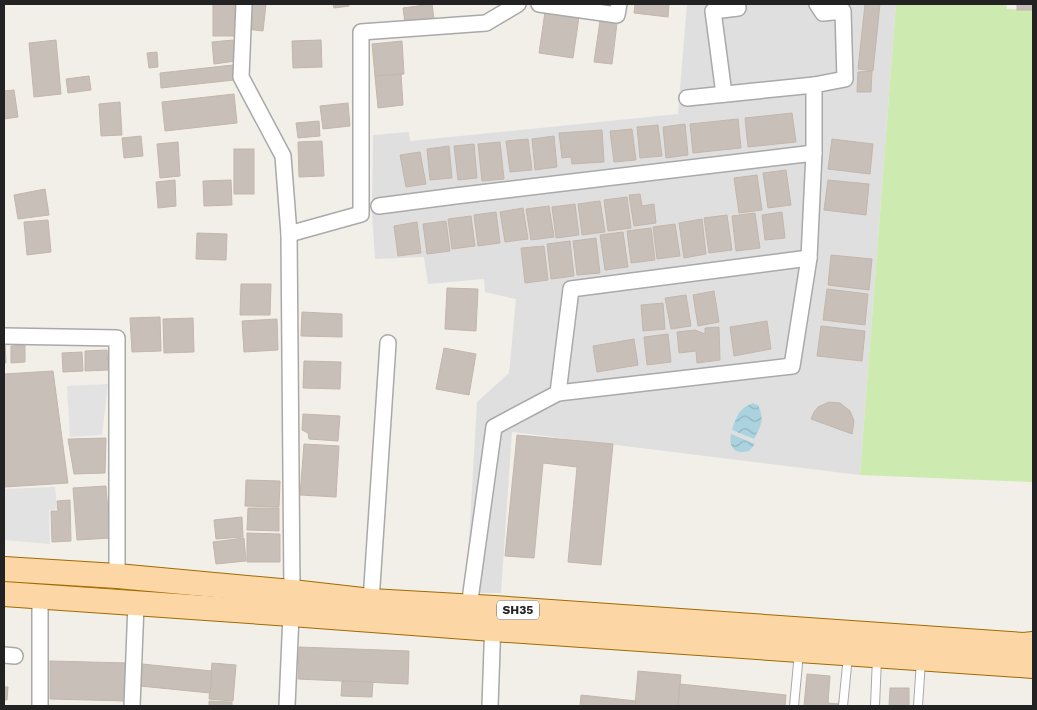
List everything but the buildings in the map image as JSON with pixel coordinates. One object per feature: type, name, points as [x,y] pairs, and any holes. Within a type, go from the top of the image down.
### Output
[{"type":"main road","name":"SH35","points":[[4,569],[117,576],[292,603],[493,619],[799,650],[1033,666]]},
{"type":"main road","name":"SH35","points":[[4,594],[136,604],[371,601],[469,607],[493,619],[1033,644]]},
{"type":"street","points":[[244,4],[241,77],[283,156],[289,234],[292,603],[287,706]]},
{"type":"street","points":[[289,234],[361,214],[361,32],[486,23],[518,4]]},
{"type":"street","points":[[539,4],[554,4],[617,15],[619,4]]},
{"type":"street","points":[[724,94],[713,11],[738,8],[737,4]]},
{"type":"street","points":[[687,98],[814,85],[845,78],[843,11],[823,13],[817,4]]},
{"type":"street","points":[[469,607],[494,427],[558,393],[792,366],[809,258],[814,153],[814,85]]},
{"type":"street","points":[[379,206],[814,153]]},
{"type":"street","points":[[558,393],[571,289],[809,258]]},
{"type":"street","points":[[4,336],[117,338],[117,576]]},
{"type":"street","points":[[371,601],[388,343]]},
{"type":"street","points":[[40,596],[40,706]]},
{"type":"street","points":[[132,706],[136,604]]},
{"type":"street","points":[[490,706],[493,619]]},
{"type":"lane","points":[[794,706],[799,650]]},
{"type":"lane","points":[[843,706],[848,653]]},
{"type":"lane","points":[[875,706],[877,656]]},
{"type":"lane","points":[[918,706],[921,659]]},
{"type":"shaded area","points":[[687,4],[896,4],[860,475],[512,432],[501,593],[466,593],[477,402],[509,373],[516,299],[485,292],[484,279],[428,284],[424,257],[375,259],[372,213],[373,135],[409,132],[410,141],[678,114]]},
{"type":"shaded area","points":[[108,384],[102,435],[70,437],[67,386]]},
{"type":"shaded area","points":[[55,487],[57,509],[49,510],[50,544],[4,540],[4,489]]},
{"type":"green space","points":[[896,4],[1006,4],[1007,9],[1033,10],[1033,482],[860,475]]},
{"type":"water","points":[[753,403],[758,405],[762,419],[754,439],[732,430],[741,410]]},
{"type":"water","points":[[731,434],[755,444],[749,451],[737,451],[732,447]]}]
